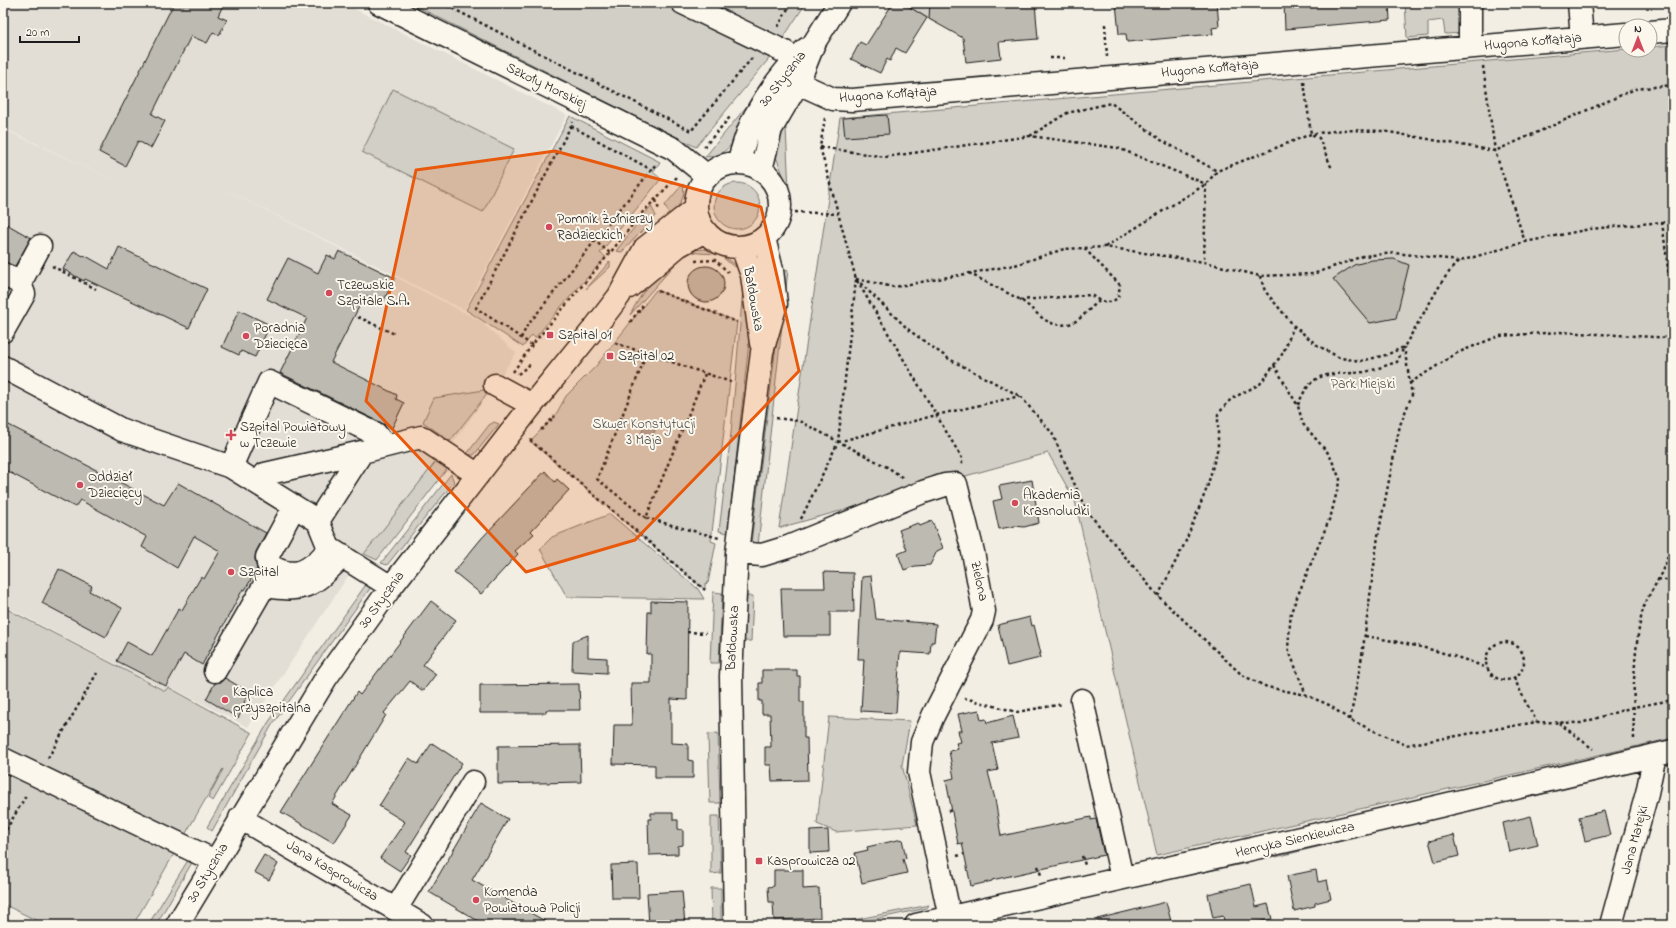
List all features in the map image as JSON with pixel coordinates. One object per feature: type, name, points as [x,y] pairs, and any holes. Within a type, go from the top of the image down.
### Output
[{"type":"street","name":"Szkoły Morskiej","points":[[379,3],[674,149],[708,176]]},
{"type":"street","points":[[683,3],[796,59]]},
{"type":"street","name":"30 Stycznia","points":[[761,170],[771,129],[798,83],[814,43],[839,3]]},
{"type":"street","points":[[1470,3],[1470,47]]},
{"type":"street","points":[[1579,3],[1582,38]]},
{"type":"street","points":[[1658,31],[1673,30]]},
{"type":"street","name":"Hugona Kołłątaja","points":[[798,83],[833,99],[852,100],[1618,35]]},
{"type":"street","name":"30 Stycznia","points":[[738,163],[754,117],[768,93],[796,59],[814,43]]},
{"type":"street","points":[[738,163],[750,165],[761,170],[771,179],[778,190],[780,203],[779,216],[773,228],[764,238],[754,244],[742,247],[728,246],[715,240],[705,231],[699,220],[696,208],[697,196],[701,186],[708,176],[716,169],[727,164],[738,163]]},
{"type":"street","name":"30 Stycznia","points":[[177,925],[240,818],[326,678],[391,587],[532,405],[619,296],[645,248],[696,208]]},
{"type":"street","name":"30 Stycznia","points":[[619,296],[678,246],[705,231]]},
{"type":"street","name":"Bałdowska","points":[[735,925],[730,676],[738,547],[762,352],[776,304],[772,270],[764,238]]},
{"type":"street","name":"Bałdowska","points":[[742,247],[752,275],[762,352]]},
{"type":"street","points":[[3,331],[24,294],[11,278],[37,251]]},
{"type":"street","points":[[3,367],[122,430],[231,467],[318,522],[336,552],[391,587]]},
{"type":"street","points":[[503,381],[532,405]]},
{"type":"street","points":[[231,467],[269,382],[376,434],[385,446]]},
{"type":"street","points":[[259,484],[265,474],[422,437],[478,475]]},
{"type":"street","points":[[318,522],[362,452]]},
{"type":"street","points":[[738,547],[762,555],[788,547],[923,492],[945,485],[956,484]]},
{"type":"street","name":"Zielona","points":[[950,918],[919,772],[922,742],[933,716],[982,620],[984,611],[973,552],[956,484]]},
{"type":"street","points":[[294,507],[267,557],[268,564],[283,572],[292,574],[304,570],[336,552]]},
{"type":"street","points":[[215,671],[264,586],[289,589],[311,585],[336,552]]},
{"type":"street","points":[[1082,700],[1122,878]]},
{"type":"street","name":"Henryka Sienkiewicza","points":[[916,925],[950,918],[978,918],[1122,878],[1393,817],[1664,753]]},
{"type":"street","name":"Jana Matejki","points":[[1611,925],[1647,794],[1664,753]]},
{"type":"street","points":[[3,759],[215,861]]},
{"type":"street","points":[[396,909],[473,782]]},
{"type":"street","name":"Jana Kasprowicza","points":[[240,818],[422,925]]},
{"type":"path","points":[[442,3],[691,130],[772,37],[792,3]]},
{"type":"path","points":[[1105,24],[1107,60]]},
{"type":"path","points":[[1050,58],[1064,58]]},
{"type":"path","points":[[1483,65],[1495,151],[1525,242]]},
{"type":"path","points":[[1304,79],[1311,134]]},
{"type":"path","points":[[1105,247],[1206,184],[1217,171],[1311,134],[1342,130],[1384,131],[1495,151],[1635,89],[1673,85]]},
{"type":"path","points":[[1030,136],[1067,113],[1111,103],[1161,140],[1217,171]]},
{"type":"path","points":[[826,113],[820,147],[856,279],[963,460],[956,484]]},
{"type":"path","points":[[532,345],[476,308],[576,116]]},
{"type":"path","points":[[571,126],[652,170]]},
{"type":"path","points":[[1311,134],[1319,138],[1332,169]]},
{"type":"path","points":[[820,147],[885,157],[1030,136],[1118,148],[1206,184]]},
{"type":"path","points":[[521,338],[527,326],[660,159]]},
{"type":"path","points":[[1204,262],[1206,184]]},
{"type":"path","points":[[503,381],[641,214],[656,200]]},
{"type":"path","points":[[795,212],[838,214]]},
{"type":"path","points":[[1298,406],[1304,389],[1323,375],[1365,372],[1397,362],[1442,280],[1457,262],[1525,242],[1590,229],[1673,220]]},
{"type":"path","points":[[1662,222],[1673,307]]},
{"type":"path","points":[[564,232],[595,241],[610,253]]},
{"type":"path","points":[[856,279],[894,287],[1015,265],[1064,249],[1105,247],[1204,262],[1260,276],[1313,274],[1363,256],[1395,253],[1448,259],[1457,262]]},
{"type":"path","points":[[1020,300],[1091,295],[1100,301],[1111,302],[1118,298],[1120,285],[1084,248]]},
{"type":"path","points":[[37,251],[96,289]]},
{"type":"path","points":[[694,261],[715,260],[730,274]]},
{"type":"path","points":[[968,273],[1020,300],[1039,317],[1055,325],[1070,324],[1082,317],[1092,306],[1100,301]]},
{"type":"path","points":[[1260,276],[1265,291],[1294,326],[1317,345],[1340,358],[1361,361],[1386,355],[1404,347]]},
{"type":"path","points":[[856,279],[910,331],[949,359],[1020,396],[1052,433],[1086,510],[1158,596],[1242,675],[1268,687],[1306,695],[1329,705],[1350,720],[1406,745],[1537,722],[1581,723],[1633,707],[1673,700]]},
{"type":"path","points":[[788,547],[838,442],[856,279]]},
{"type":"path","points":[[661,284],[656,290],[738,322]]},
{"type":"path","points":[[630,322],[647,300]]},
{"type":"path","points":[[358,317],[395,334]]},
{"type":"path","points":[[1158,596],[1185,542],[1207,488],[1218,447],[1218,414],[1231,399],[1260,384],[1283,354],[1294,326]]},
{"type":"path","points":[[1410,383],[1457,354],[1499,336],[1560,332],[1673,338]]},
{"type":"path","points":[[615,343],[647,352],[705,374],[732,382]]},
{"type":"path","points":[[1350,720],[1365,636],[1378,536],[1400,425],[1412,395],[1404,347]]},
{"type":"path","points":[[647,352],[597,479],[646,518],[715,537],[738,547]]},
{"type":"path","points":[[1274,365],[1298,406],[1303,424],[1329,454],[1340,479],[1331,515],[1292,612],[1288,648],[1306,695]]},
{"type":"path","points":[[646,518],[705,374]]},
{"type":"path","points":[[838,442],[936,415],[1020,396]]},
{"type":"path","points":[[540,431],[555,416]]},
{"type":"path","points":[[776,418],[799,421],[888,468],[923,492]]},
{"type":"path","points":[[535,436],[530,441],[705,590]]},
{"type":"path","points":[[1634,747],[1634,667],[1642,613],[1649,593],[1658,579],[1669,554],[1673,538]]},
{"type":"path","points":[[1658,579],[1673,581]]},
{"type":"path","points":[[687,632],[706,633]]},
{"type":"path","points":[[1365,636],[1404,643],[1462,658],[1487,668],[1496,678],[1508,680],[1514,678],[1522,669],[1524,657],[1521,651],[1512,643],[1500,643],[1490,650],[1486,662],[1487,668]]},
{"type":"path","points":[[3,835],[97,673]]},
{"type":"path","points":[[1514,678],[1537,722]]},
{"type":"path","points":[[963,698],[1017,712],[1082,700]]},
{"type":"path","points":[[1558,722],[1594,750]]},
{"type":"highlighted area","points":[[555,151],[761,207],[799,371],[635,540],[526,572],[366,401],[416,170]]},
{"type":"shaded area","name":"Szpital Powiatowy w Tczewie","points":[[3,3],[343,3],[567,115],[464,310],[211,182],[479,320],[516,353],[495,385],[445,454],[352,570],[248,727],[168,686],[165,690],[3,605],[3,129],[119,182],[3,128]]},
{"type":"shaded area","points":[[646,420],[657,424],[649,447],[638,443]]},
{"type":"green space","points":[[410,3],[806,3],[772,55],[696,147]]},
{"type":"green space","points":[[903,3],[945,3],[934,22]]},
{"type":"green space","points":[[1405,3],[1470,3],[1470,33],[1445,34],[1443,20],[1428,22],[1428,36],[1407,38]]},
{"type":"green space","name":"Park Miejski","points":[[1673,45],[1673,738],[1157,855],[1075,501],[1048,453],[779,528],[840,118],[1618,50],[1618,58],[1658,58],[1658,46]]},
{"type":"green space","points":[[393,89],[514,149],[483,212],[362,152]]},
{"type":"green space","points":[[751,105],[740,131],[730,146],[715,156],[705,157],[746,107]]},
{"type":"green space","points":[[570,116],[660,162],[653,172],[661,179],[600,253],[606,257],[535,338],[532,335],[523,347],[466,310]]},
{"type":"green space","points":[[782,125],[786,128],[789,190],[774,152]]},
{"type":"green space","points":[[733,183],[741,183],[750,187],[756,193],[760,206],[756,219],[750,225],[741,229],[733,229],[724,225],[718,219],[714,210],[714,202],[718,193],[724,187]]},
{"type":"green space","points":[[683,184],[683,198],[670,216],[665,205]]},
{"type":"green space","points":[[651,206],[656,216],[622,252],[616,251]]},
{"type":"green space","points":[[709,249],[732,262],[737,267],[733,266],[721,256],[697,253],[689,250]]},
{"type":"green space","points":[[678,256],[678,261],[630,315],[650,282]]},
{"type":"green space","points":[[610,261],[610,267],[586,289]]},
{"type":"green space","points":[[788,270],[758,545],[751,543],[782,299],[779,271]]},
{"type":"green space","points":[[743,288],[746,288],[749,342],[728,533],[719,531],[731,433]]},
{"type":"green space","name":"Skwer Konstytucji 3 Maja","points":[[656,290],[737,322],[711,541],[716,543],[708,583],[705,584],[705,590],[530,441],[555,416],[566,396],[596,366]]},
{"type":"green space","points":[[484,390],[488,393],[450,441],[423,422],[434,398]]},
{"type":"green space","points":[[494,422],[499,424],[474,455],[466,455],[489,425]]},
{"type":"green space","points":[[437,460],[447,469],[377,560],[364,554]]},
{"type":"green space","points":[[451,474],[454,482],[387,565],[381,563]]},
{"type":"green space","points":[[610,514],[698,589],[704,599],[567,597],[540,549],[552,537]]},
{"type":"green space","points":[[367,583],[371,587],[272,725],[212,831],[207,827],[268,723]]},
{"type":"green space","points":[[713,592],[722,593],[719,663],[710,663]]},
{"type":"green space","points":[[747,596],[753,596],[751,641],[745,641],[743,635]]},
{"type":"green space","points":[[3,607],[165,691],[168,687],[252,733],[213,801],[208,798],[223,769],[133,925],[46,925],[3,904]]},
{"type":"green space","points":[[829,717],[910,721],[902,765],[917,825],[836,832],[817,824]]},
{"type":"green space","points":[[718,733],[720,803],[710,803],[708,734]]},
{"type":"green space","points":[[1456,813],[1276,857],[1274,853]]},
{"type":"green space","points":[[711,816],[719,816],[721,873],[711,874]]},
{"type":"green space","points":[[190,857],[194,859],[156,925],[148,925]]},
{"type":"green space","points":[[1244,860],[1247,863],[1172,879],[1171,876]]},
{"type":"green space","points":[[711,888],[721,888],[721,925],[712,925]]},
{"type":"green space","points":[[929,905],[927,908],[847,925],[839,925],[838,923]]},
{"type":"building","points":[[174,3],[224,3],[218,16],[227,20],[219,35],[213,32],[207,43],[191,36],[152,114],[165,121],[151,148],[138,141],[125,166],[99,152]]},
{"type":"building","points":[[893,3],[903,3],[927,18],[905,53],[896,48],[890,61],[887,59],[880,73],[851,59],[860,42],[866,45]]},
{"type":"building","points":[[930,3],[1035,3],[1038,39],[999,42],[1001,58],[966,62],[963,38],[929,19]]},
{"type":"building","points":[[1116,3],[1217,3],[1219,27],[1212,28],[1213,34],[1127,42],[1126,34],[1119,34]]},
{"type":"building","points":[[1284,3],[1389,3],[1390,20],[1285,29]]},
{"type":"building","points":[[887,115],[889,134],[845,137],[843,118]]},
{"type":"building","points":[[3,222],[31,238],[15,266],[3,262]]},
{"type":"building","points":[[119,247],[207,289],[189,328],[85,279],[84,281],[63,269],[74,251],[109,269]]},
{"type":"building","points":[[339,251],[395,278],[382,304],[365,295],[331,362],[397,395],[396,399],[404,403],[392,428],[280,373],[307,318],[267,299],[288,258],[318,273],[327,255],[335,259]]},
{"type":"building","points":[[1394,259],[1409,265],[1396,318],[1370,323],[1333,279],[1354,265],[1372,260]]},
{"type":"building","points":[[710,266],[719,271],[723,277],[723,291],[719,297],[710,302],[702,302],[693,297],[689,291],[688,280],[693,271],[699,267]]},
{"type":"building","name":"Poradnia Dziecięca","points":[[239,310],[270,325],[255,357],[241,351],[239,355],[222,347]]},
{"type":"building","points":[[3,422],[164,505],[178,483],[266,533],[256,552],[255,559],[257,569],[245,590],[243,589],[202,665],[184,654],[166,686],[117,661],[127,642],[152,656],[179,608],[182,610],[201,577],[204,579],[220,551],[194,536],[177,568],[142,547],[147,537],[80,500],[75,507],[3,469]]},
{"type":"building","points":[[545,471],[555,482],[557,479],[569,490],[531,531],[534,534],[515,551],[518,554],[481,594],[454,572],[481,539]]},
{"type":"building","name":"Akademia Krasnoludki","points":[[1032,480],[1039,523],[1024,527],[1015,526],[999,529],[993,501],[1002,499],[999,486]]},
{"type":"building","points":[[932,521],[943,548],[937,551],[930,565],[915,566],[904,570],[898,554],[907,550],[899,530],[918,523],[920,526]]},
{"type":"building","points":[[59,569],[92,586],[89,591],[122,608],[106,637],[42,603]]},
{"type":"building","points":[[824,572],[853,573],[854,612],[830,612],[830,636],[783,636],[781,588],[825,588]]},
{"type":"building","points":[[871,576],[876,619],[936,624],[934,642],[931,642],[930,654],[900,652],[896,713],[861,711],[864,659],[858,659],[862,577]]},
{"type":"building","points":[[431,601],[456,620],[423,665],[436,674],[423,691],[410,681],[384,713],[386,715],[332,804],[352,815],[334,843],[281,812],[357,692],[360,695]]},
{"type":"building","points":[[651,601],[688,602],[687,700],[671,699],[671,743],[688,744],[688,760],[693,761],[693,778],[655,778],[655,765],[613,764],[614,725],[632,725],[631,683],[651,683],[651,654],[647,654],[648,612],[651,612]]},
{"type":"building","points":[[1030,617],[1032,626],[1034,625],[1041,654],[1039,654],[1040,658],[1007,666],[998,625]]},
{"type":"building","points":[[588,635],[588,657],[607,658],[607,673],[572,671],[573,641]]},
{"type":"building","points":[[762,670],[797,670],[797,676],[800,676],[800,702],[804,702],[804,738],[807,738],[808,780],[772,781],[771,765],[765,765],[765,747],[771,747],[770,714],[762,714],[762,701],[759,701],[759,683],[762,683]]},
{"type":"building","name":"Kaplica przyszpitalna","points":[[225,678],[250,693],[244,702],[246,704],[238,718],[206,699],[215,683],[221,682]]},
{"type":"building","points":[[579,684],[580,710],[546,710],[546,713],[480,713],[480,685]]},
{"type":"building","points":[[979,710],[981,720],[986,719],[987,723],[1013,716],[1018,738],[992,743],[998,770],[988,772],[995,799],[1001,836],[1091,817],[1091,820],[1096,819],[1104,855],[971,886],[962,843],[958,844],[946,780],[954,778],[949,751],[958,749],[956,743],[961,742],[958,731],[962,731],[958,714]]},
{"type":"building","points":[[432,743],[462,763],[406,852],[411,855],[400,871],[380,858],[405,822],[379,806],[409,758],[418,764]]},
{"type":"building","points":[[580,745],[581,782],[498,784],[498,746]]},
{"type":"building","points":[[481,803],[508,819],[472,880],[552,925],[485,925],[429,892]]},
{"type":"building","points":[[1604,811],[1610,835],[1585,841],[1579,817]]},
{"type":"building","points":[[651,813],[673,813],[673,820],[678,820],[678,829],[683,830],[683,845],[678,846],[678,854],[649,855],[648,819],[651,819]]},
{"type":"building","points":[[1531,816],[1538,845],[1509,852],[1503,823]]},
{"type":"building","points":[[828,830],[829,852],[810,853],[810,831]]},
{"type":"building","points":[[1454,835],[1459,856],[1435,862],[1429,841]]},
{"type":"building","points":[[902,839],[906,858],[903,859],[907,873],[862,883],[855,853],[868,850],[867,847]]},
{"type":"building","points":[[264,855],[278,864],[269,880],[254,872]]},
{"type":"building","points":[[638,864],[639,898],[612,898],[611,865]]},
{"type":"building","points":[[774,870],[803,870],[803,889],[819,888],[820,918],[774,920],[773,902],[769,902],[768,887],[774,886]]},
{"type":"building","points":[[1316,870],[1318,882],[1327,880],[1331,899],[1315,903],[1315,906],[1294,911],[1287,876]]},
{"type":"building","points":[[1251,884],[1256,907],[1268,904],[1272,919],[1242,925],[1225,925],[1223,916],[1213,918],[1208,894]]},
{"type":"building","points":[[682,891],[685,925],[649,925],[647,893]]},
{"type":"building","points":[[1166,902],[1172,925],[1097,925],[1097,919]]},
{"type":"place","name":"Pomnik Żołnierzy Radzieckich","points":[[549,227]]},
{"type":"place","name":"Tczewskie Szpitale S.A.","points":[[329,293]]},
{"type":"place","name":"Szpital 01","points":[[550,335]]},
{"type":"place","name":"Poradnia Dziecięca","points":[[246,336]]},
{"type":"place","name":"Szpital 02","points":[[610,356]]},
{"type":"place","name":"Szpital Powiatowy w Tczewie","points":[[231,435]]},
{"type":"place","name":"Oddział Dziecięcy","points":[[80,485]]},
{"type":"place","name":"Akademia Krasnoludki","points":[[1015,503]]},
{"type":"place","name":"Szpital","points":[[231,572]]},
{"type":"place","name":"Kaplica przyszpitalna","points":[[225,700]]},
{"type":"place","name":"Kasprowicza 02","points":[[759,861]]},
{"type":"place","name":"Komenda Powiatowa Policji","points":[[476,900]]}]
